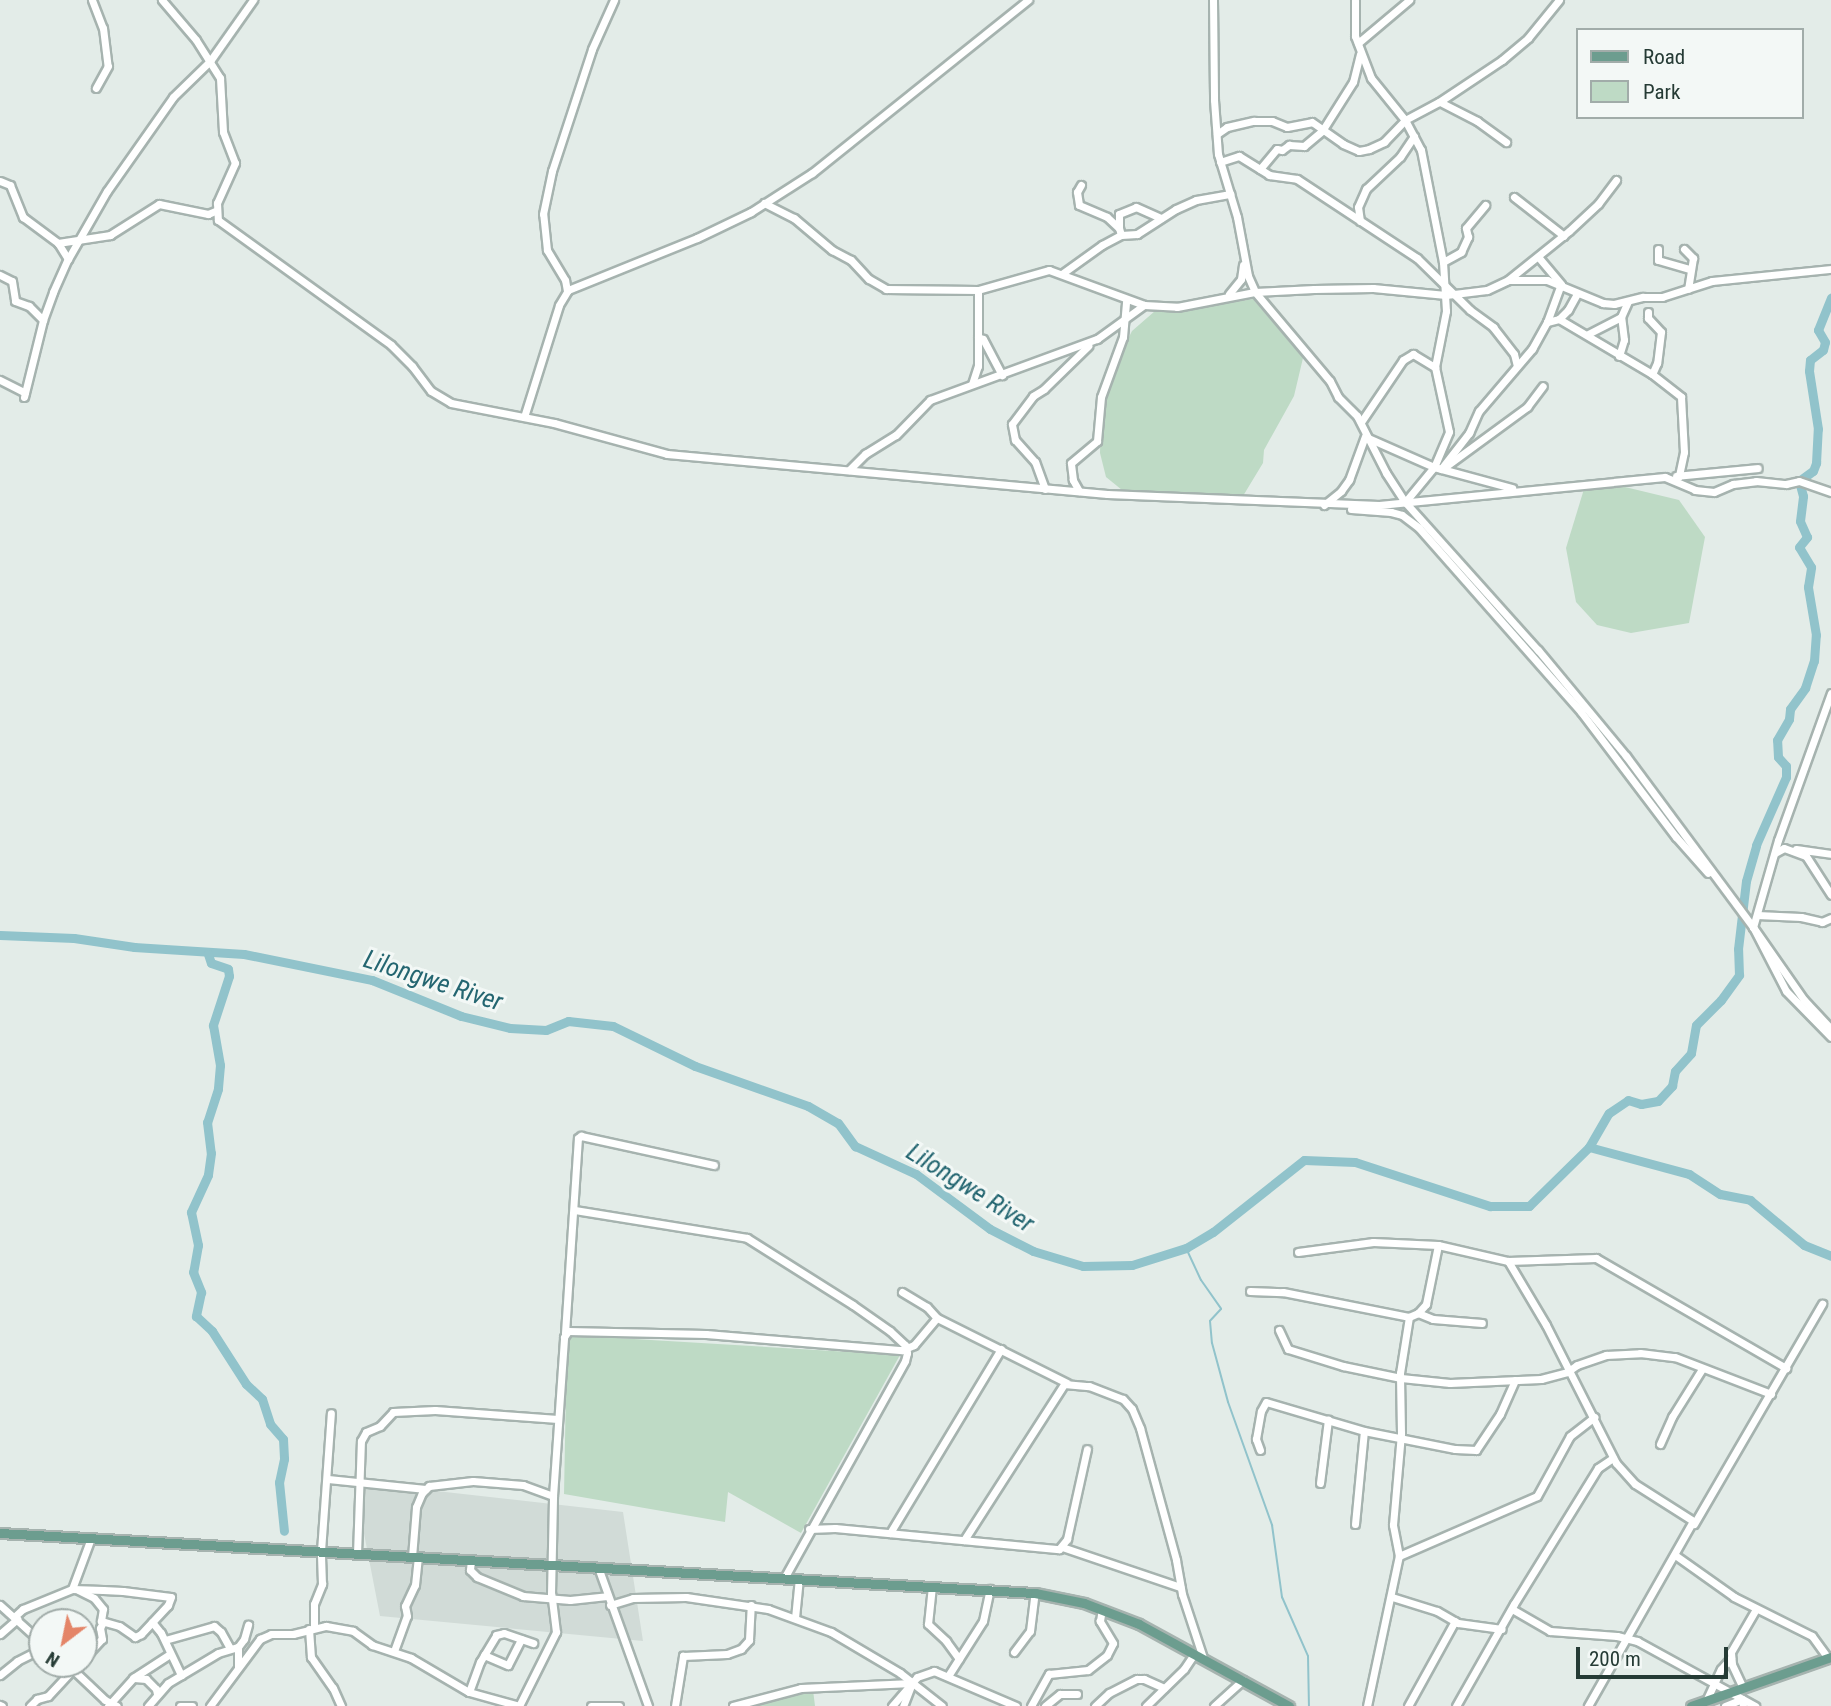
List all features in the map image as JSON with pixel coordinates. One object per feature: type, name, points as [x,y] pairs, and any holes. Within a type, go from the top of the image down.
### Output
[{"type":"main road","points":[[0,1533],[1035,1593],[1102,1609],[1154,1631],[1243,1680],[1276,1703],[1289,1706]]},
{"type":"main road","points":[[1691,1706],[1830,1657]]},
{"type":"street","points":[[92,0],[103,28],[108,66],[96,88]]},
{"type":"street","points":[[58,243],[78,242],[115,233],[159,204],[208,214],[215,211],[235,163],[223,132],[219,78],[180,18],[162,0]]},
{"type":"street","points":[[0,380],[25,395],[43,320],[68,258],[107,191],[169,103],[210,61],[253,0]]},
{"type":"street","points":[[567,291],[565,281],[547,250],[543,214],[552,171],[593,49],[614,0]]},
{"type":"street","points":[[524,417],[559,305],[567,291],[717,230],[812,173],[1027,0]]},
{"type":"street","points":[[1213,0],[1220,162],[1255,292],[1361,422],[1365,436],[1405,502],[1529,639],[1626,756],[1733,903]]},
{"type":"street","points":[[1355,0],[1353,29],[1371,78],[1405,120],[1422,150],[1443,262],[1448,292],[1444,325],[1434,367],[1449,432],[1438,468]]},
{"type":"street","points":[[1358,43],[1409,0]]},
{"type":"street","points":[[1217,134],[1227,127],[1254,121],[1272,121],[1287,127],[1312,122],[1322,131],[1359,151],[1384,142],[1405,120],[1439,102],[1515,50],[1559,0]]},
{"type":"street","points":[[1261,169],[1277,149],[1282,150],[1289,145],[1304,146],[1322,131],[1353,82],[1360,53]]},
{"type":"street","points":[[1439,102],[1445,102],[1477,121],[1506,142]]},
{"type":"street","points":[[1360,222],[1358,207],[1366,188],[1400,157],[1413,136]]},
{"type":"street","points":[[1220,162],[1235,155],[1269,175],[1297,179],[1417,258],[1448,292],[1493,327],[1514,354],[1517,366]]},
{"type":"street","points":[[764,203],[794,218],[832,250],[850,260],[869,279],[886,289],[978,290],[1041,270],[1063,273],[1144,305],[1177,307],[1255,292],[1373,288],[1478,292],[1508,280],[1564,236],[1598,204],[1616,180]]},
{"type":"street","points":[[0,181],[10,185],[23,217],[58,243],[68,258]]},
{"type":"street","points":[[1081,185],[1077,192],[1079,205],[1107,217],[1120,231],[1138,234],[1161,218],[1196,200],[1230,194]]},
{"type":"street","points":[[1514,197],[1564,236]]},
{"type":"street","points":[[1443,262],[1461,252],[1468,237],[1466,228],[1485,205]]},
{"type":"street","points":[[1120,231],[1119,215],[1136,207],[1161,218]]},
{"type":"street","points":[[215,211],[222,225],[272,257],[391,345],[436,396],[452,403],[524,417],[651,451],[1045,489],[1328,505],[1402,515],[1419,528],[1581,712],[1676,837],[1753,927],[1804,999],[1831,1029]]},
{"type":"street","points":[[1063,273],[1120,231]]},
{"type":"street","points":[[1658,249],[1658,260],[1690,269]]},
{"type":"street","points":[[1684,249],[1693,258],[1688,289]]},
{"type":"street","points":[[1538,257],[1561,284]]},
{"type":"street","points":[[1226,297],[1233,292],[1241,279],[1244,259]]},
{"type":"street","points":[[1508,280],[1547,280],[1603,303],[1662,297],[1712,281],[1831,269]]},
{"type":"street","points":[[0,275],[12,281],[15,301],[29,306],[43,320]]},
{"type":"street","points":[[1405,502],[1469,433],[1479,411],[1532,349],[1547,322],[1561,284]]},
{"type":"street","points":[[972,384],[978,366],[978,290]]},
{"type":"street","points":[[1547,322],[1559,319],[1577,294]]},
{"type":"street","points":[[1079,491],[1073,480],[1071,463],[1097,441],[1101,397],[1123,337],[1126,300]]},
{"type":"street","points":[[1619,356],[1624,340],[1621,317],[1628,301]]},
{"type":"street","points":[[1045,489],[1035,462],[1015,440],[1012,424],[1033,396],[1097,339],[1144,305]]},
{"type":"street","points":[[1648,312],[1648,318],[1661,332],[1657,363],[1652,374]]},
{"type":"street","points":[[1588,334],[1621,317]]},
{"type":"street","points":[[1559,319],[1652,374],[1682,400],[1684,452],[1679,476]]},
{"type":"street","points":[[978,337],[983,339],[1002,375]]},
{"type":"street","points":[[849,470],[865,454],[896,435],[924,404],[1097,339]]},
{"type":"street","points":[[1361,422],[1403,360],[1413,354],[1434,367]]},
{"type":"street","points":[[1438,468],[1521,412],[1543,386]]},
{"type":"street","points":[[1365,436],[1438,468],[1495,486],[1522,490]]},
{"type":"street","points":[[1328,505],[1349,480],[1365,436]]},
{"type":"street","points":[[1328,505],[1405,502],[1758,468]]},
{"type":"street","points":[[1665,478],[1695,490],[1714,492],[1742,483],[1786,484],[1799,481],[1831,492]]},
{"type":"street","points":[[1831,693],[1828,710],[1775,853],[1753,927],[1786,991],[1804,1013],[1831,1037]]},
{"type":"street","points":[[1775,853],[1784,848],[1831,854]]},
{"type":"street","points":[[1792,849],[1811,863],[1831,895]]},
{"type":"street","points":[[1757,915],[1801,917],[1822,922],[1831,918]]},
{"type":"street","points":[[210,1706],[260,1639],[271,1634],[293,1634],[326,1626],[347,1629],[372,1645],[394,1651],[468,1692],[519,1706],[555,1637],[551,1598],[554,1564],[552,1496],[575,1210],[576,1142],[581,1136],[714,1165]]},
{"type":"street","points":[[575,1210],[747,1238],[890,1331],[907,1349],[907,1357],[884,1401],[809,1530],[785,1577]]},
{"type":"street","points":[[1298,1252],[1365,1242],[1438,1245],[1508,1261],[1575,1257],[1603,1261],[1786,1368]]},
{"type":"street","points":[[1250,1291],[1283,1292],[1409,1317],[1424,1307],[1430,1291],[1438,1245]]},
{"type":"street","points":[[1508,1261],[1546,1325],[1567,1372],[1594,1417],[1613,1458],[1635,1484],[1692,1518],[1693,1525]]},
{"type":"street","points":[[902,1292],[927,1307],[937,1318],[1067,1382],[1115,1395],[1132,1409],[1172,1543],[1180,1587],[1199,1656],[1146,1706]]},
{"type":"street","points":[[1588,1706],[1822,1304]]},
{"type":"street","points":[[1418,1313],[1433,1319],[1482,1323]]},
{"type":"street","points":[[1367,1706],[1399,1556],[1392,1535],[1401,1439],[1401,1378],[1409,1317]]},
{"type":"street","points":[[907,1349],[937,1318]]},
{"type":"street","points":[[565,1334],[570,1329],[706,1334],[907,1349]]},
{"type":"street","points":[[1279,1330],[1288,1349],[1343,1366],[1401,1378],[1450,1383],[1541,1378],[1567,1372],[1577,1365],[1615,1353],[1666,1354],[1702,1369],[1735,1378],[1771,1394]]},
{"type":"street","points":[[890,1533],[1001,1349]]},
{"type":"street","points":[[1660,1444],[1672,1417],[1702,1369]]},
{"type":"street","points":[[1260,1450],[1256,1439],[1264,1402],[1364,1431],[1476,1450],[1500,1414],[1516,1380]]},
{"type":"street","points":[[964,1540],[1057,1392],[1067,1382]]},
{"type":"street","points":[[357,1554],[363,1436],[380,1426],[393,1412],[435,1410],[558,1419]]},
{"type":"street","points":[[331,1413],[321,1551],[322,1584],[314,1604],[311,1657],[333,1688],[341,1706]]},
{"type":"street","points":[[1399,1556],[1537,1496],[1570,1436],[1594,1417]]},
{"type":"street","points":[[1320,1483],[1328,1420]]},
{"type":"street","points":[[1355,1524],[1364,1431]]},
{"type":"street","points":[[1062,1548],[1087,1449]]},
{"type":"street","points":[[1456,1706],[1598,1468],[1613,1458]]},
{"type":"street","points":[[328,1479],[425,1489],[444,1482],[473,1481],[523,1485],[552,1496]]},
{"type":"street","points":[[394,1651],[407,1616],[405,1606],[415,1585],[416,1507],[425,1489]]},
{"type":"street","points":[[809,1530],[835,1528],[1062,1548],[1180,1587]]},
{"type":"street","points":[[75,1590],[91,1538]]},
{"type":"street","points":[[1675,1555],[1699,1575],[1756,1609],[1812,1636],[1830,1657]]},
{"type":"street","points":[[471,1560],[472,1573],[489,1584],[523,1596],[609,1600],[686,1597],[751,1605],[795,1618],[831,1632],[912,1683],[942,1706]]},
{"type":"street","points":[[598,1567],[648,1706]]},
{"type":"street","points":[[795,1618],[799,1578]]},
{"type":"street","points":[[932,1586],[928,1624],[946,1641],[959,1659]]},
{"type":"street","points":[[948,1676],[983,1621],[990,1589]]},
{"type":"street","points":[[75,1590],[94,1598],[103,1609],[100,1628],[102,1639],[98,1643]]},
{"type":"street","points":[[0,1634],[23,1609],[75,1590],[171,1597],[138,1637],[119,1626],[103,1622]]},
{"type":"street","points":[[1014,1652],[1031,1631],[1035,1593]]},
{"type":"street","points":[[1392,1597],[1437,1611],[1455,1621],[1502,1629]]},
{"type":"street","points":[[0,1605],[28,1631]]},
{"type":"street","points":[[676,1706],[684,1656],[727,1654],[741,1649],[749,1640],[751,1605]]},
{"type":"street","points":[[1031,1706],[1049,1674],[1088,1670],[1107,1655],[1114,1643],[1100,1620],[1102,1609]]},
{"type":"street","points":[[1512,1609],[1550,1631],[1629,1638],[1730,1693],[1742,1703]]},
{"type":"street","points":[[1706,1701],[1721,1669],[1731,1658],[1734,1645],[1756,1609]]},
{"type":"street","points":[[1408,1706],[1455,1621]]},
{"type":"street","points":[[152,1622],[165,1640],[181,1675]]},
{"type":"street","points":[[148,1706],[157,1694],[181,1675],[244,1639],[248,1625]]},
{"type":"street","points":[[165,1640],[214,1626],[234,1647],[238,1667]]},
{"type":"street","points":[[468,1692],[484,1655],[499,1633],[533,1643]]},
{"type":"street","points":[[484,1655],[508,1664],[521,1639]]},
{"type":"street","points":[[0,1675],[28,1654]]},
{"type":"street","points":[[82,1678],[112,1705],[133,1678],[170,1654]]},
{"type":"street","points":[[1731,1658],[1743,1688]]},
{"type":"street","points":[[892,1706],[912,1683],[929,1671],[948,1676],[1016,1706]]},
{"type":"street","points":[[30,1706],[37,1699],[48,1696],[64,1678]]},
{"type":"street","points":[[133,1678],[146,1679],[156,1689],[157,1694]]},
{"type":"street","points":[[1095,1706],[1109,1693],[1137,1679],[1164,1688]]},
{"type":"street","points":[[1214,1706],[1227,1691],[1243,1680]]},
{"type":"street","points":[[733,1706],[801,1688],[912,1683]]},
{"type":"street","points":[[903,1706],[912,1683]]},
{"type":"street","points":[[1045,1706],[1060,1694],[1077,1694]]},
{"type":"street","points":[[1725,1706],[1742,1703],[1755,1706]]},
{"type":"street","points":[[180,1706],[192,1706]]},
{"type":"street","points":[[591,1706],[619,1706]]},
{"type":"shaded area","points":[[347,1481],[623,1512],[643,1641],[380,1616],[355,1487]]},
{"type":"green space","points":[[1253,299],[1303,358],[1294,396],[1264,450],[1263,463],[1243,496],[1122,490],[1106,477],[1100,453],[1101,418],[1109,377],[1132,331],[1155,311],[1189,310]]},
{"type":"green space","points":[[1625,487],[1679,500],[1705,537],[1689,623],[1631,633],[1597,625],[1576,602],[1566,548],[1584,489]]},
{"type":"green space","points":[[567,1335],[900,1355],[801,1533],[728,1492],[725,1522],[564,1494]]},
{"type":"green space","points":[[813,1690],[815,1706],[745,1706]]},
{"type":"waterway","points":[[1589,1147],[1609,1113],[1628,1100],[1641,1104],[1658,1101],[1672,1086],[1675,1071],[1691,1053],[1696,1025],[1721,1000],[1739,975],[1738,949],[1746,881],[1756,845],[1786,777],[1786,766],[1778,757],[1777,740],[1789,719],[1790,709],[1805,688],[1814,661],[1816,635],[1808,587],[1811,567],[1799,547],[1807,537],[1800,521],[1803,496],[1799,481],[1813,471],[1816,463],[1818,429],[1809,371],[1810,360],[1823,350],[1825,342],[1818,330],[1831,297]]},
{"type":"waterway","name":"Lilongwe River","points":[[0,935],[74,938],[134,947],[244,954],[372,980],[461,1016],[510,1028],[546,1030],[568,1021],[613,1026],[695,1066],[808,1106],[838,1123],[855,1146],[916,1174],[990,1229],[1033,1251],[1083,1266],[1132,1265],[1186,1248],[1213,1232],[1304,1160],[1355,1162],[1490,1206],[1529,1206],[1589,1147],[1689,1174],[1720,1194],[1750,1200],[1804,1245],[1831,1256]]},
{"type":"waterway","points":[[208,954],[211,963],[228,969],[229,976],[213,1025],[220,1065],[218,1089],[207,1122],[211,1153],[208,1175],[191,1212],[198,1245],[193,1272],[201,1292],[196,1316],[212,1331],[246,1384],[262,1399],[270,1424],[283,1439],[284,1459],[279,1482],[284,1531]]},
{"type":"waterway","points":[[1186,1248],[1201,1280],[1221,1309],[1210,1321],[1212,1343],[1228,1402],[1272,1525],[1282,1597],[1308,1656],[1309,1706]]}]
